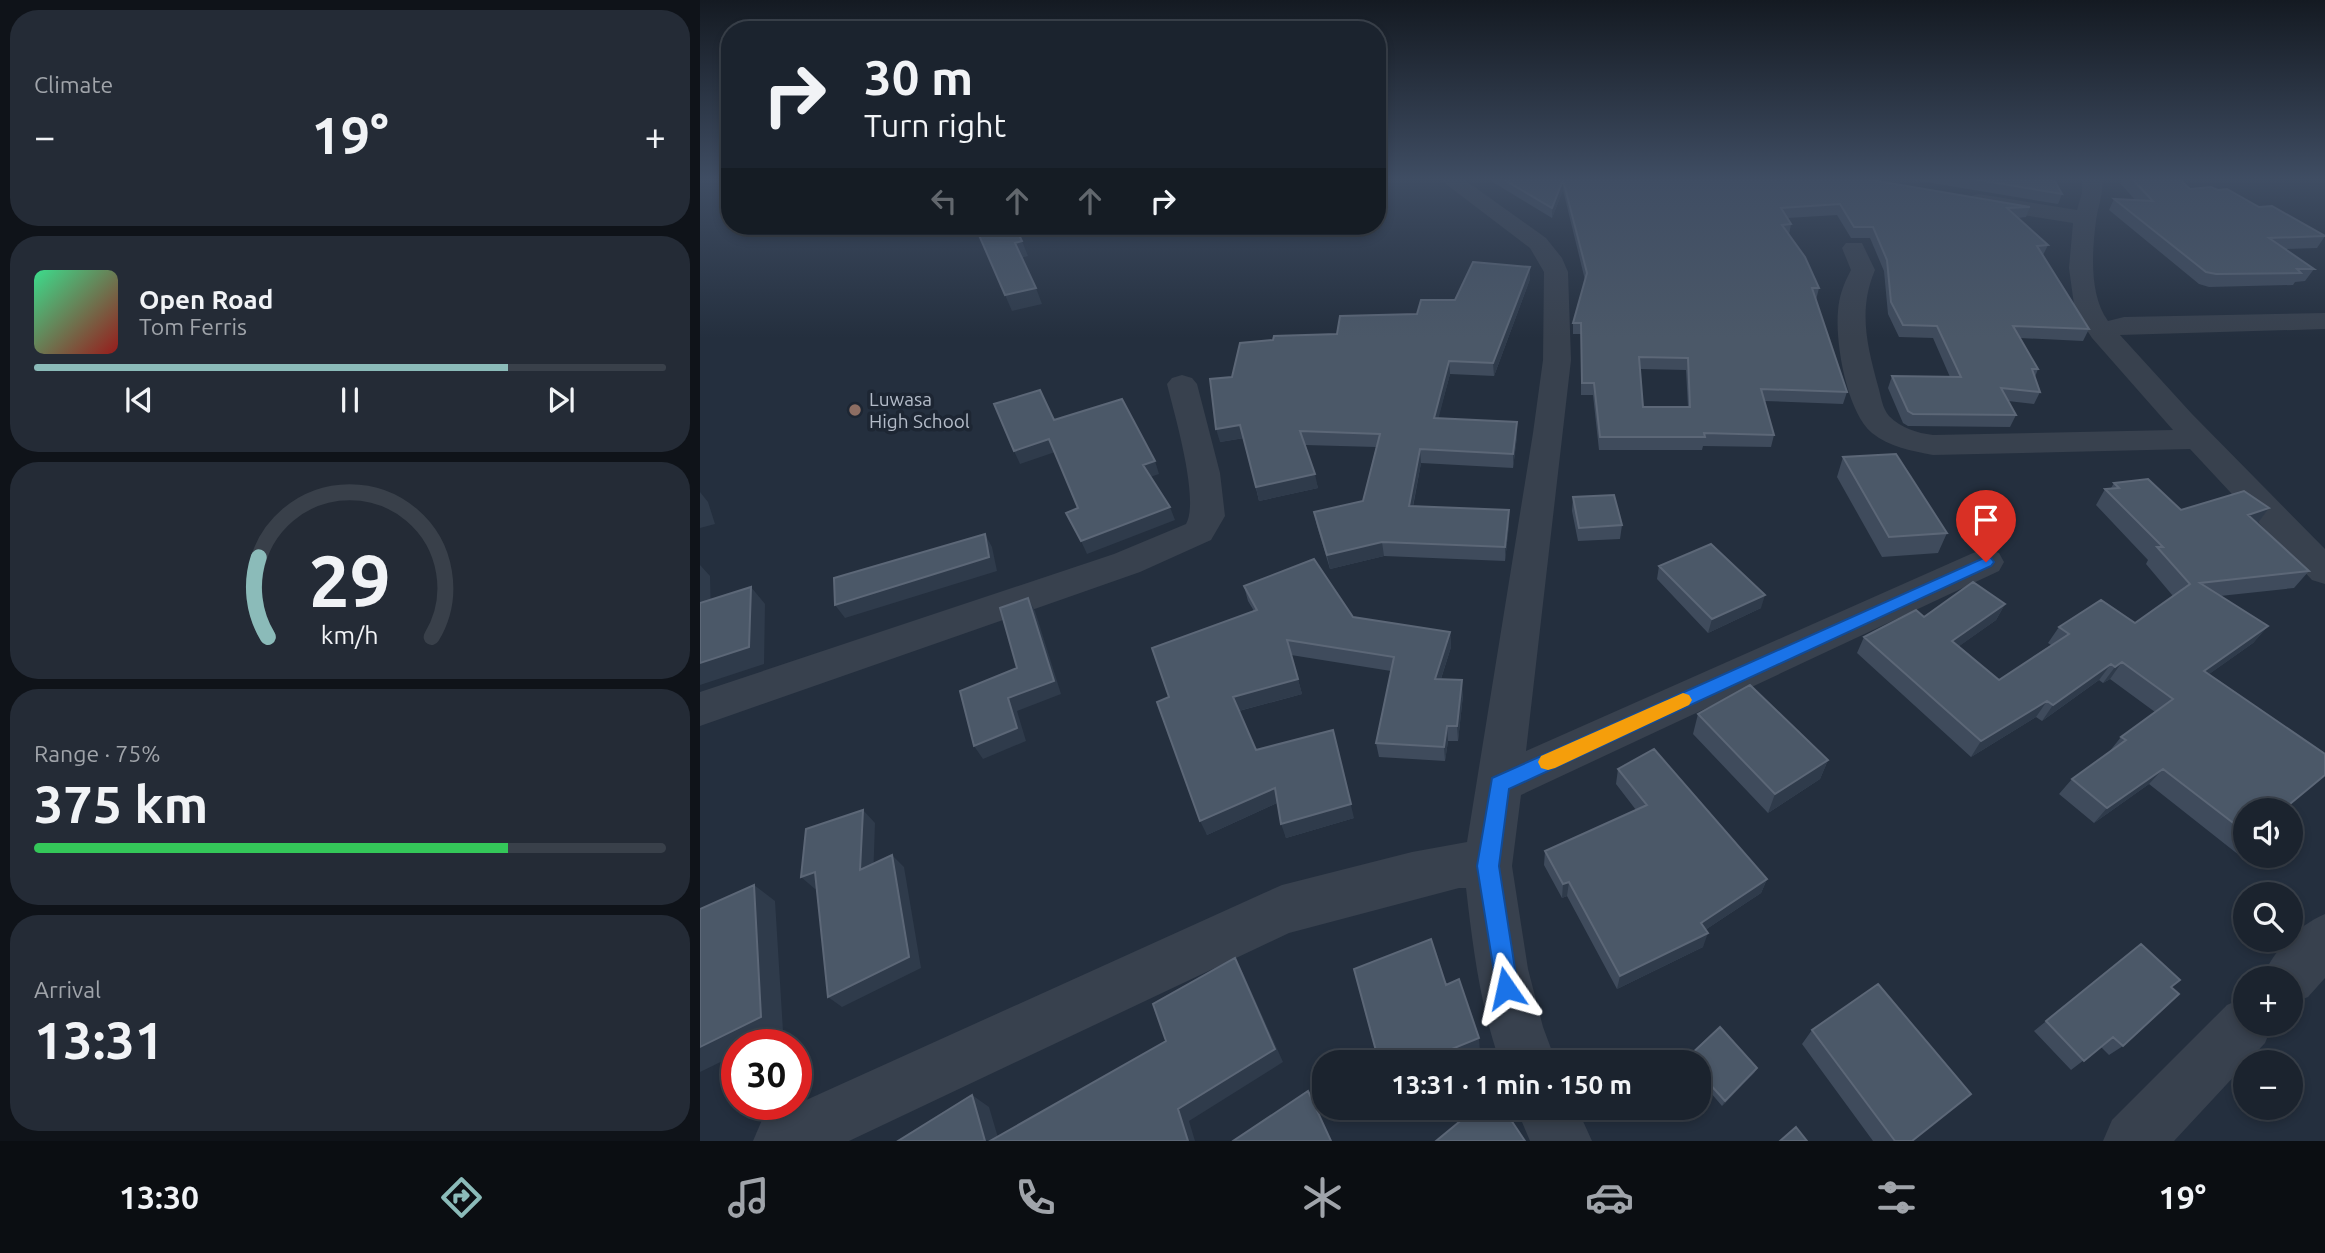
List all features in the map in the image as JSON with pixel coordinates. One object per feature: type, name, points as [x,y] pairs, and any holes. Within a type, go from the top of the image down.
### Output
[{"type":"street","points":[[1522,231],[1538,243],[1550,258],[1556,272],[1557,360],[1488,866],[1502,969],[1524,1050]]},
{"type":"street","points":[[2084,231],[2081,268],[2105,323],[2199,439],[2325,571]]},
{"type":"street","points":[[1854,248],[1863,270],[1854,285],[1850,303],[1854,351],[1873,416],[1900,436],[1911,442],[1947,445],[2199,439]]},
{"type":"street","points":[[2105,323],[2325,321]]},
{"type":"street","points":[[700,709],[1127,563],[1199,532],[1208,516],[1205,473],[1182,384]]},
{"type":"street","points":[[1499,784],[1986,562]]},
{"type":"street","points":[[783,1141],[1282,910],[1412,875],[1459,865],[1488,866]]},
{"type":"street","points":[[2300,966],[2325,940]]},
{"type":"street","points":[[2133,1141],[2234,1036]]},
{"type":"street","points":[[1551,1120],[1562,1141]]},
{"type":"building","points":[[1576,231],[1786,231],[1805,257],[1819,288],[1812,288],[1847,392],[1761,389],[1774,435],[1704,433],[1705,437],[1600,437],[1594,383],[1582,383],[1581,323],[1573,323],[1587,273]],"holes":[[[1639,357],[1688,358],[1690,407],[1643,407]]]},
{"type":"building","points":[[1875,231],[2033,231],[2048,245],[2037,246],[2089,329],[2013,326],[2038,369],[2032,369],[2040,392],[2001,388],[2016,415],[1913,414],[1908,411],[1892,376],[1961,377],[1937,326],[1903,325],[1891,302],[1887,260]]},
{"type":"building","points":[[2155,231],[2317,231],[2325,236],[2269,238],[2314,269],[2297,269],[2301,273],[2206,272]]},
{"type":"building","points":[[979,235],[1019,235],[1022,241],[1015,243],[1036,288],[1005,295]]},
{"type":"building","points":[[1473,262],[1530,267],[1493,363],[1449,361],[1434,418],[1517,422],[1513,454],[1420,449],[1409,506],[1509,510],[1505,547],[1382,542],[1327,555],[1314,512],[1363,501],[1380,434],[1300,431],[1315,474],[1256,487],[1240,425],[1216,429],[1210,379],[1232,377],[1240,343],[1273,340],[1274,336],[1337,334],[1340,316],[1417,314],[1421,300],[1455,300]]},
{"type":"building","points":[[1040,390],[1054,420],[1122,399],[1155,461],[1143,465],[1170,507],[1081,541],[1066,513],[1078,508],[1049,439],[1014,451],[994,404]]},
{"type":"building","points":[[1896,454],[1947,533],[1889,537],[1843,457]]},
{"type":"building","points":[[2148,479],[2181,510],[2244,491],[2269,508],[2248,515],[2309,571],[2200,583],[2268,626],[2204,671],[2325,754],[2325,775],[2297,798],[2233,798],[2233,823],[2163,769],[2107,808],[2072,779],[2126,740],[2121,737],[2173,699],[2122,662],[2115,667],[2111,664],[2053,705],[2047,701],[1981,741],[1864,637],[1916,610],[1924,617],[1973,582],[2005,604],[1952,641],[1999,680],[2069,634],[2059,627],[2101,600],[2135,623],[2190,584],[2157,547],[2163,547],[2105,489],[2119,488],[2114,483]]},
{"type":"building","points":[[1614,495],[1622,525],[1579,528],[1573,497]]},
{"type":"building","points":[[985,534],[989,557],[835,605],[834,578]]},
{"type":"building","points":[[1711,544],[1765,595],[1712,619],[1659,566]]},
{"type":"building","points":[[1314,559],[1353,617],[1450,632],[1435,679],[1462,680],[1457,726],[1447,726],[1444,747],[1376,743],[1394,657],[1287,640],[1298,679],[1233,697],[1256,750],[1333,730],[1351,804],[1281,824],[1275,788],[1200,821],[1157,702],[1169,697],[1152,648],[1257,610],[1244,586]]},
{"type":"building","points":[[751,587],[749,647],[700,663],[700,603]]},
{"type":"building","points":[[1028,598],[1054,681],[1008,698],[1017,728],[974,746],[960,691],[1017,668],[1000,608]]},
{"type":"building","points":[[1750,685],[1828,760],[1775,794],[1698,714]]},
{"type":"building","points":[[1654,749],[1767,879],[1701,923],[1708,933],[1620,976],[1569,882],[1563,884],[1545,851],[1647,805],[1618,769]]},
{"type":"building","points":[[863,810],[860,870],[892,855],[909,957],[828,997],[815,872],[801,877],[806,829]]},
{"type":"building","points":[[754,885],[761,1017],[737,1029],[721,1029],[721,1037],[700,1047],[700,909]]},
{"type":"building","points":[[1431,939],[1446,985],[1459,979],[1479,1038],[1450,1050],[1376,1050],[1354,969]]},
{"type":"building","points":[[2141,944],[2180,980],[2171,987],[2179,994],[2123,1046],[2113,1037],[2084,1061],[2046,1021]]},
{"type":"building","points":[[1235,958],[1275,1049],[1178,1109],[1188,1141],[990,1141],[1166,1041],[1153,1004]]},
{"type":"building","points":[[1878,984],[1971,1094],[1912,1141],[1895,1141],[1812,1030]]},
{"type":"building","points":[[1720,1027],[1757,1068],[1725,1101],[1711,1085],[1711,1050],[1696,1050]]},
{"type":"building","points":[[1308,1091],[1312,1100],[1312,1120],[1321,1120],[1331,1141],[1233,1141]]},
{"type":"building","points":[[972,1095],[985,1141],[898,1141]]},
{"type":"building","points":[[1461,1120],[1511,1120],[1525,1141],[1436,1141]]},
{"type":"building","points":[[1796,1127],[1807,1141],[1780,1141]]},
{"type":"slow traffic","points":[[1548,762],[1683,700]]},
{"type":"place","name":"Luwasa High School","points":[[855,410]]},
{"type":"route","points":[[1506,988],[1488,866],[1499,784],[1986,562]]}]
